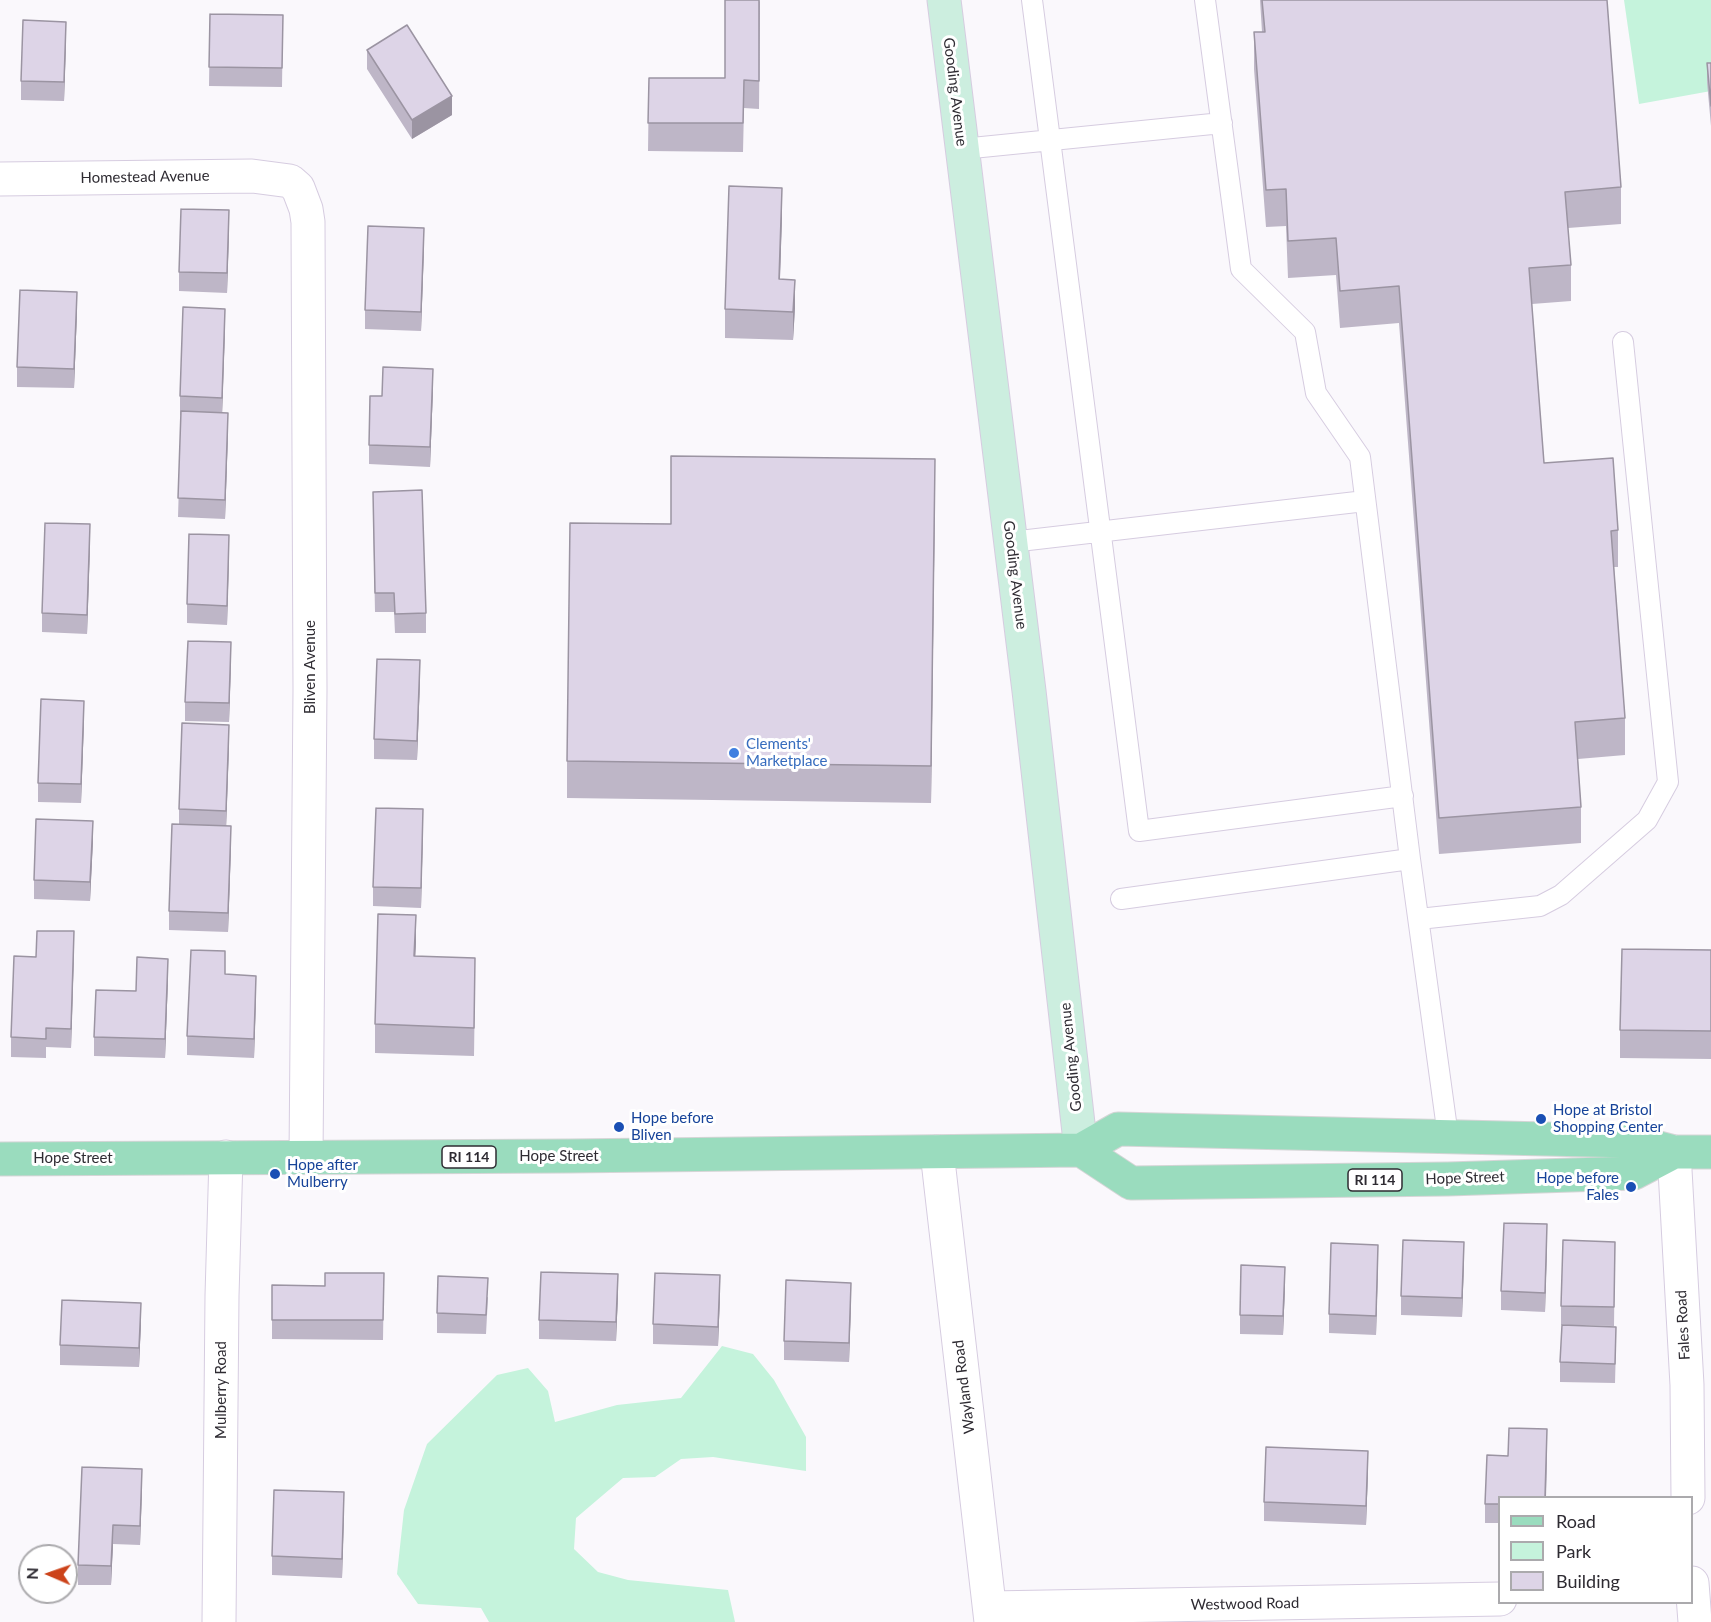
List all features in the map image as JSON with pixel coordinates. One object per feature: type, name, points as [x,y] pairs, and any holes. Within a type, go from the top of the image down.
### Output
[{"type":"main road","name":"Gooding Avenue","points":[[944,0],[1011,542],[1082,1150]]},
{"type":"main road","name":"Hope Street","points":[[0,1159],[1082,1150],[1118,1129],[1632,1141],[1674,1152],[1711,1152]]},
{"type":"main road","name":"Hope Street","points":[[1082,1150],[1131,1183],[1448,1179],[1634,1173],[1674,1152]]},
{"type":"street","name":"Homestead Avenue","points":[[0,179],[252,176],[290,181]]},
{"type":"street","name":"Bliven Avenue","points":[[290,181],[298,188],[308,222],[310,702],[306,1157]]},
{"type":"street","name":"Wayland Road","points":[[938,1152],[990,1615]]},
{"type":"street","name":"Fales Road","points":[[1674,1152],[1687,1385],[1688,1496]]},
{"type":"street","name":"Mulberry Road","points":[[219,1622],[222,1296],[226,1157]]},
{"type":"street","name":"Westwood Road","points":[[990,1615],[1276,1613],[1498,1599]]},
{"type":"lane","points":[[1032,0],[1139,831],[1403,796]]},
{"type":"lane","points":[[1205,0],[1241,269],[1305,332],[1316,393],[1360,457],[1410,859],[1448,1136]]},
{"type":"lane","points":[[962,149],[1222,123]]},
{"type":"lane","points":[[1419,919],[1539,906],[1561,896],[1647,820],[1668,782],[1623,342]]},
{"type":"lane","points":[[1011,542],[1365,501]]},
{"type":"lane","points":[[1121,899],[1410,859]]},
{"type":"green space","points":[[1624,0],[1711,0],[1711,91],[1639,104]]},
{"type":"green space","points":[[722,1346],[753,1354],[774,1380],[806,1437],[806,1471],[713,1457],[681,1459],[655,1477],[623,1478],[576,1518],[574,1549],[598,1572],[628,1580],[728,1590],[735,1622],[489,1622],[481,1608],[418,1604],[397,1574],[404,1510],[427,1444],[497,1375],[528,1368],[548,1391],[555,1422],[617,1405],[681,1398]]},
{"type":"building","points":[[725,0],[759,0],[759,81],[744,80],[743,123],[648,123],[649,78],[725,78]]},
{"type":"building","points":[[1262,0],[1607,0],[1621,187],[1565,192],[1571,265],[1529,268],[1544,463],[1613,458],[1618,530],[1611,531],[1625,718],[1575,722],[1581,807],[1439,818],[1399,286],[1340,291],[1336,238],[1288,241],[1286,189],[1266,190],[1254,32],[1265,32]]},
{"type":"building","points":[[210,14],[283,15],[282,68],[209,67]]},
{"type":"building","points":[[23,20],[66,22],[64,82],[21,81]]},
{"type":"building","points":[[407,25],[452,96],[412,120],[367,50]]},
{"type":"building","points":[[1707,63],[1711,63],[1711,106]]},
{"type":"building","points":[[729,186],[782,188],[779,279],[795,280],[793,312],[725,309]]},
{"type":"building","points":[[181,209],[229,210],[227,273],[179,272]]},
{"type":"building","points":[[368,226],[424,228],[421,312],[365,310]]},
{"type":"building","points":[[20,290],[77,292],[74,369],[17,367]]},
{"type":"building","points":[[183,307],[225,309],[222,398],[180,396]]},
{"type":"building","points":[[383,367],[433,369],[430,447],[369,445],[370,396],[382,396]]},
{"type":"building","points":[[181,411],[228,413],[225,500],[178,498]]},
{"type":"building","points":[[671,456],[935,459],[931,766],[567,761],[570,523],[671,524]]},
{"type":"building","points":[[422,490],[426,613],[395,614],[394,593],[375,593],[373,492]]},
{"type":"building","points":[[45,523],[90,524],[87,615],[42,613]]},
{"type":"building","points":[[189,534],[229,535],[227,606],[187,604]]},
{"type":"building","points":[[188,641],[231,642],[229,703],[185,702]]},
{"type":"building","points":[[377,659],[420,660],[417,741],[374,739]]},
{"type":"building","points":[[41,699],[84,701],[81,784],[38,783]]},
{"type":"building","points":[[182,723],[229,725],[226,811],[179,809]]},
{"type":"building","points":[[376,808],[423,809],[421,888],[373,887]]},
{"type":"building","points":[[36,819],[93,821],[90,882],[34,880]]},
{"type":"building","points":[[172,824],[231,826],[228,913],[169,911]]},
{"type":"building","points":[[378,914],[416,915],[414,956],[475,958],[474,1028],[375,1024]]},
{"type":"building","points":[[37,931],[74,931],[71,1029],[46,1028],[46,1039],[11,1037],[14,956],[36,957]]},
{"type":"building","points":[[1622,949],[1711,950],[1711,1031],[1620,1030]]},
{"type":"building","points":[[191,950],[225,951],[225,974],[256,976],[254,1039],[187,1036]]},
{"type":"building","points":[[137,957],[168,959],[165,1039],[94,1037],[96,990],[136,991]]},
{"type":"building","points":[[1504,1223],[1547,1224],[1545,1293],[1501,1291]]},
{"type":"building","points":[[1403,1240],[1464,1242],[1462,1298],[1401,1296]]},
{"type":"building","points":[[1563,1240],[1615,1242],[1614,1307],[1561,1306]]},
{"type":"building","points":[[1331,1243],[1378,1245],[1376,1316],[1329,1314]]},
{"type":"building","points":[[1241,1265],[1285,1267],[1283,1316],[1240,1315]]},
{"type":"building","points":[[541,1272],[618,1274],[616,1322],[539,1320]]},
{"type":"building","points":[[325,1273],[384,1273],[383,1320],[272,1320],[272,1285],[325,1286]]},
{"type":"building","points":[[655,1273],[720,1275],[718,1327],[653,1324]]},
{"type":"building","points":[[438,1276],[488,1278],[486,1315],[437,1313]]},
{"type":"building","points":[[786,1280],[851,1283],[849,1343],[784,1341]]},
{"type":"building","points":[[62,1300],[141,1303],[139,1348],[60,1345]]},
{"type":"building","points":[[1562,1325],[1616,1327],[1615,1364],[1560,1362]]},
{"type":"building","points":[[1509,1428],[1547,1429],[1545,1496],[1498,1496],[1498,1504],[1485,1504],[1487,1455],[1508,1456]]},
{"type":"building","points":[[1266,1447],[1368,1451],[1366,1506],[1264,1502]]},
{"type":"building","points":[[82,1467],[142,1469],[140,1526],[113,1525],[111,1566],[78,1565]]},
{"type":"building","points":[[274,1490],[344,1492],[342,1559],[272,1556]]},
{"type":"place","name":"Clements' Marketplace","points":[[734,753]]},
{"type":"place","name":"Hope at Bristol Shopping Center","points":[[1541,1119]]},
{"type":"place","name":"Hope before Bliven","points":[[619,1127]]},
{"type":"place","name":"Hope after Mulberry","points":[[275,1174]]},
{"type":"place","name":"Hope before Fales","points":[[1631,1187]]}]
